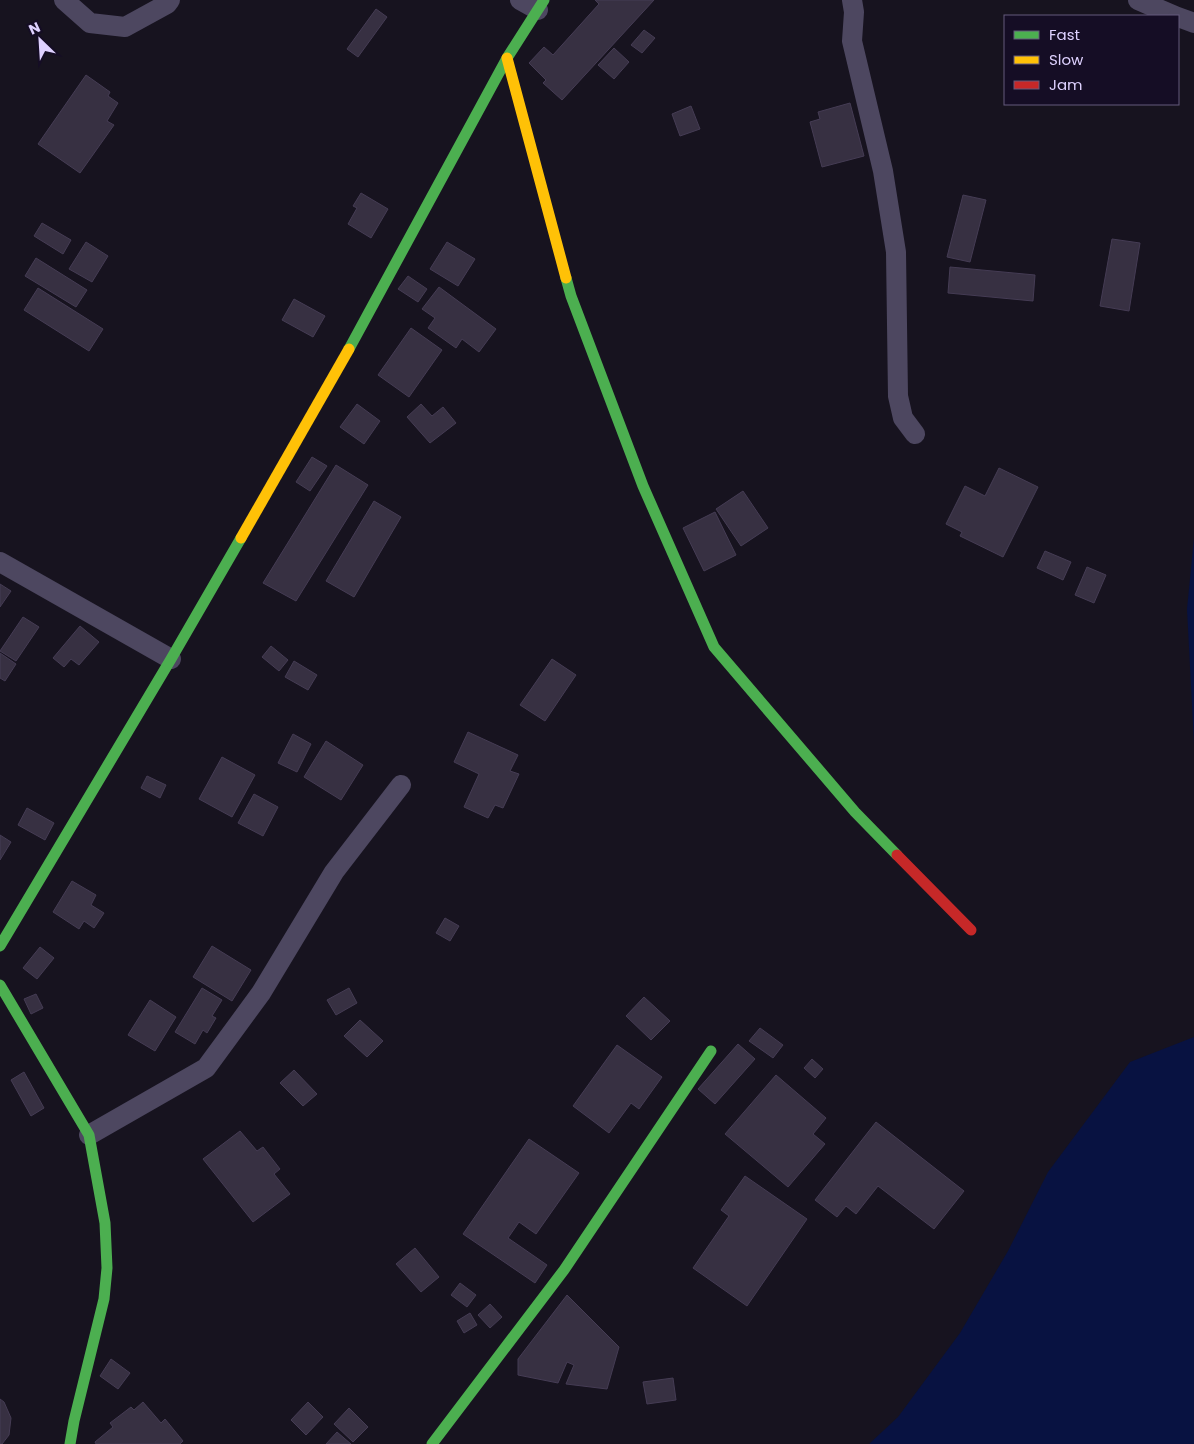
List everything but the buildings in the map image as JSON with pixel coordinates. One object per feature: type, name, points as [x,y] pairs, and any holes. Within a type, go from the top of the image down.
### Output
[{"type":"street","points":[[64,0],[90,23],[125,27],[168,4],[170,0]]},
{"type":"street","points":[[0,946],[171,658],[374,306],[507,58],[541,5],[520,0]]},
{"type":"street","points":[[852,0],[854,12],[852,41],[883,171],[896,252],[898,396],[903,418],[915,434]]},
{"type":"street","points":[[1138,0],[1172,15]]},
{"type":"street","points":[[1179,18],[1194,23]]},
{"type":"street","points":[[507,58],[571,296],[643,486],[714,647],[855,812],[971,930]]},
{"type":"street","points":[[0,562],[171,658]]},
{"type":"street","points":[[89,1135],[206,1068],[261,993],[334,872],[402,785]]},
{"type":"street","points":[[0,986],[89,1135],[105,1223],[107,1268],[104,1299],[70,1444]]},
{"type":"street","points":[[432,1444],[564,1270],[711,1051]]},
{"type":"shaded area","points":[[1194,538],[1194,744],[1187,609]]},
{"type":"shaded area","points":[[1194,1037],[1194,1444],[869,1444],[898,1417],[960,1333],[1008,1251],[1048,1172],[1130,1062]]},
{"type":"traffic: fast","points":[[349,349],[507,58],[544,0]]},
{"type":"traffic: fast","points":[[566,278],[571,296],[643,486],[714,647],[855,812],[897,855]]},
{"type":"traffic: fast","points":[[0,946],[241,538]]},
{"type":"traffic: fast","points":[[0,985],[89,1135],[105,1223],[107,1268],[104,1299],[70,1444]]},
{"type":"traffic: fast","points":[[432,1444],[564,1270],[711,1051]]},
{"type":"traffic: slow","points":[[507,58],[566,278]]},
{"type":"traffic: slow","points":[[241,538],[349,349]]},
{"type":"traffic: jam","points":[[897,855],[971,930]]}]
